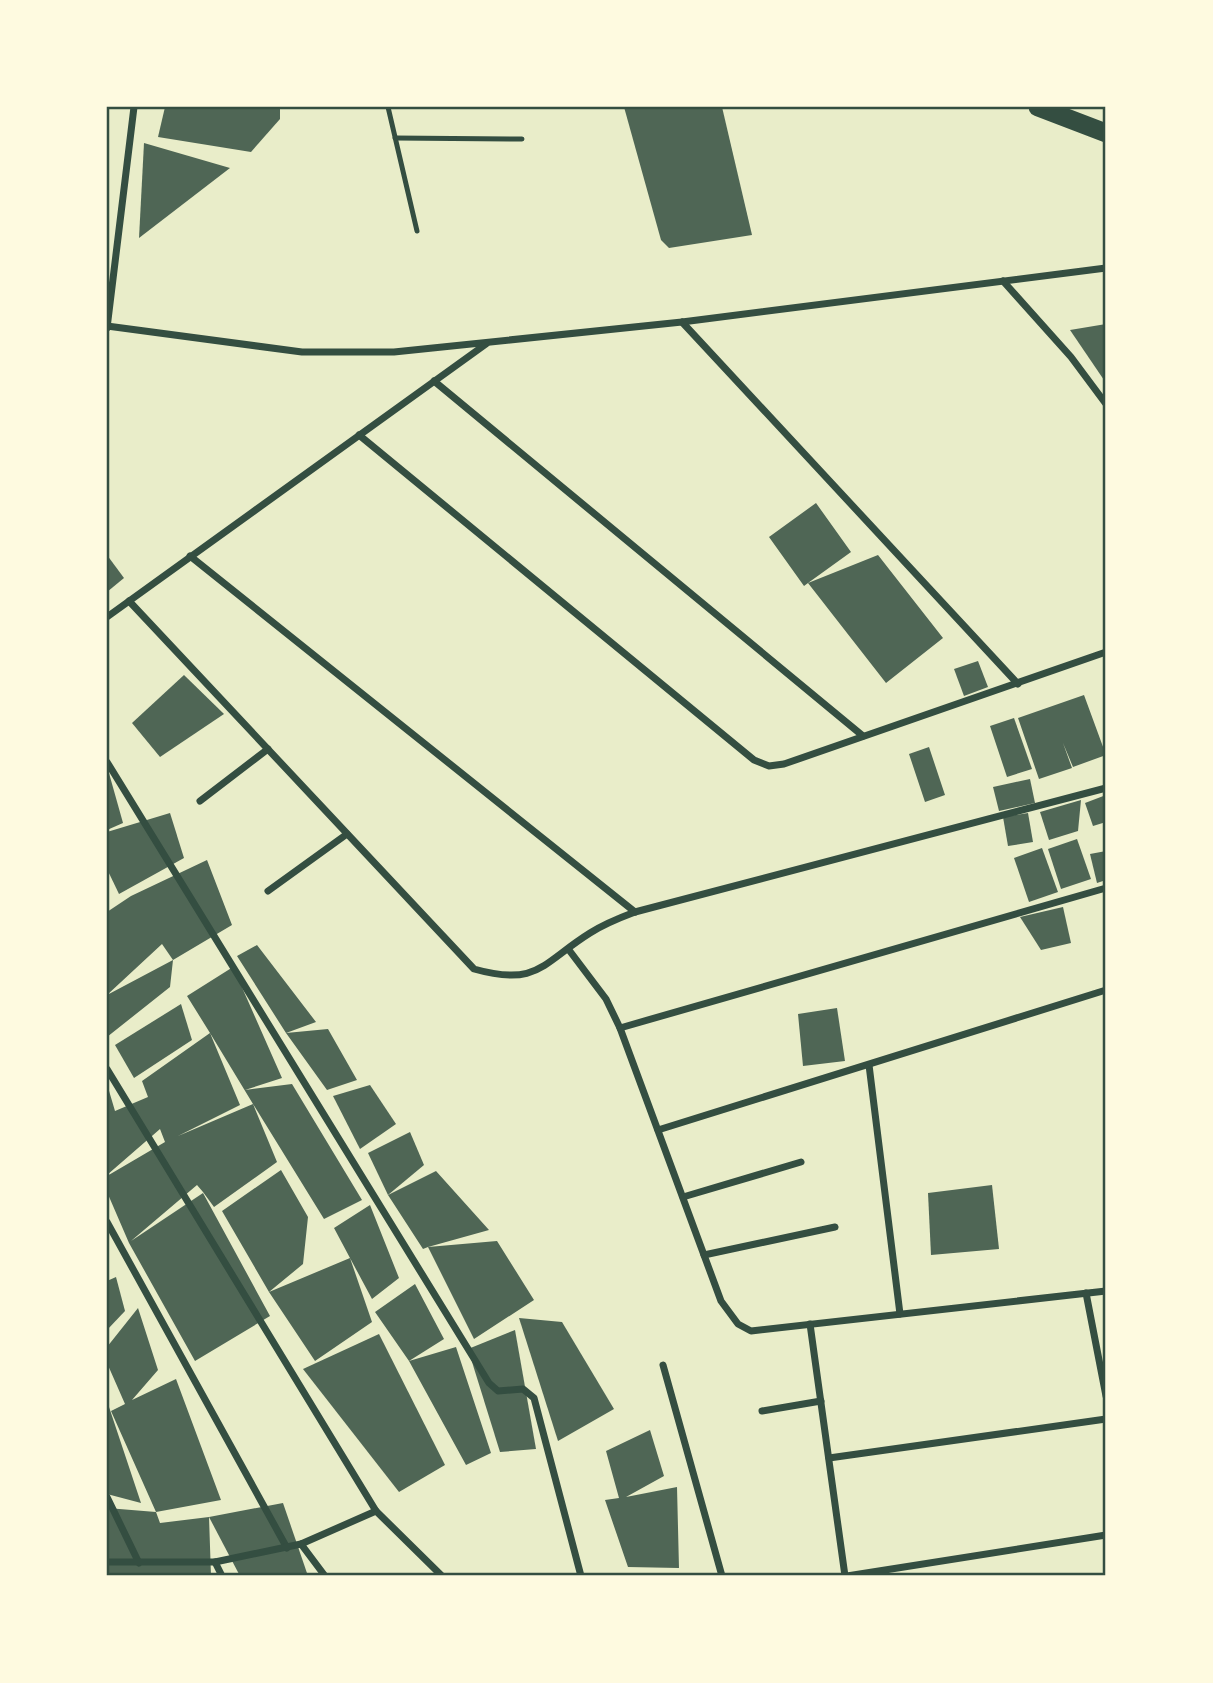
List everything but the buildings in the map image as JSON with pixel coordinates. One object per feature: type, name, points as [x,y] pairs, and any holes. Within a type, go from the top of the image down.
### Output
[{"type":"highway","points":[[1038,107],[1106,133]]},
{"type":"street","points":[[134,107],[107,327],[302,352],[394,352],[682,322],[1106,268]]},
{"type":"street","points":[[1003,281],[1071,357],[1106,404]]},
{"type":"street","points":[[682,322],[1018,684]]},
{"type":"street","points":[[107,617],[486,344]]},
{"type":"street","points":[[435,381],[863,736]]},
{"type":"street","points":[[359,435],[754,760],[769,766],[784,764],[1106,652]]},
{"type":"street","points":[[190,556],[635,912]]},
{"type":"street","points":[[129,601],[474,969],[499,976],[525,975],[549,966],[611,921],[635,912],[1106,788]]},
{"type":"street","points":[[200,801],[268,749]]},
{"type":"street","points":[[107,762],[489,1383],[498,1391],[523,1390],[534,1398],[582,1576]]},
{"type":"street","points":[[268,891],[347,834]]},
{"type":"street","points":[[620,1028],[1106,888]]},
{"type":"street","points":[[569,950],[606,999],[620,1028],[728,1314],[738,1325],[751,1331],[1106,1291]]},
{"type":"street","points":[[658,1130],[1106,990]]},
{"type":"street","points":[[869,1065],[900,1314]]},
{"type":"street","points":[[107,1069],[376,1511],[442,1576]]},
{"type":"street","points":[[683,1197],[801,1162]]},
{"type":"street","points":[[107,1222],[287,1548]]},
{"type":"street","points":[[705,1255],[835,1227]]},
{"type":"street","points":[[1086,1293],[1106,1396]]},
{"type":"street","points":[[810,1324],[846,1576],[1106,1535]]},
{"type":"street","points":[[663,1365],[722,1576]]},
{"type":"street","points":[[762,1411],[821,1401]]},
{"type":"street","points":[[829,1458],[1106,1419]]},
{"type":"street","points":[[107,1497],[139,1563]]},
{"type":"street","points":[[107,1562],[215,1562],[301,1544],[376,1511]]},
{"type":"street","points":[[301,1544],[325,1576]]},
{"type":"street","points":[[215,1562],[222,1576]]},
{"type":"lane","points":[[388,107],[417,232]]},
{"type":"lane","points":[[395,138],[522,139]]}]
